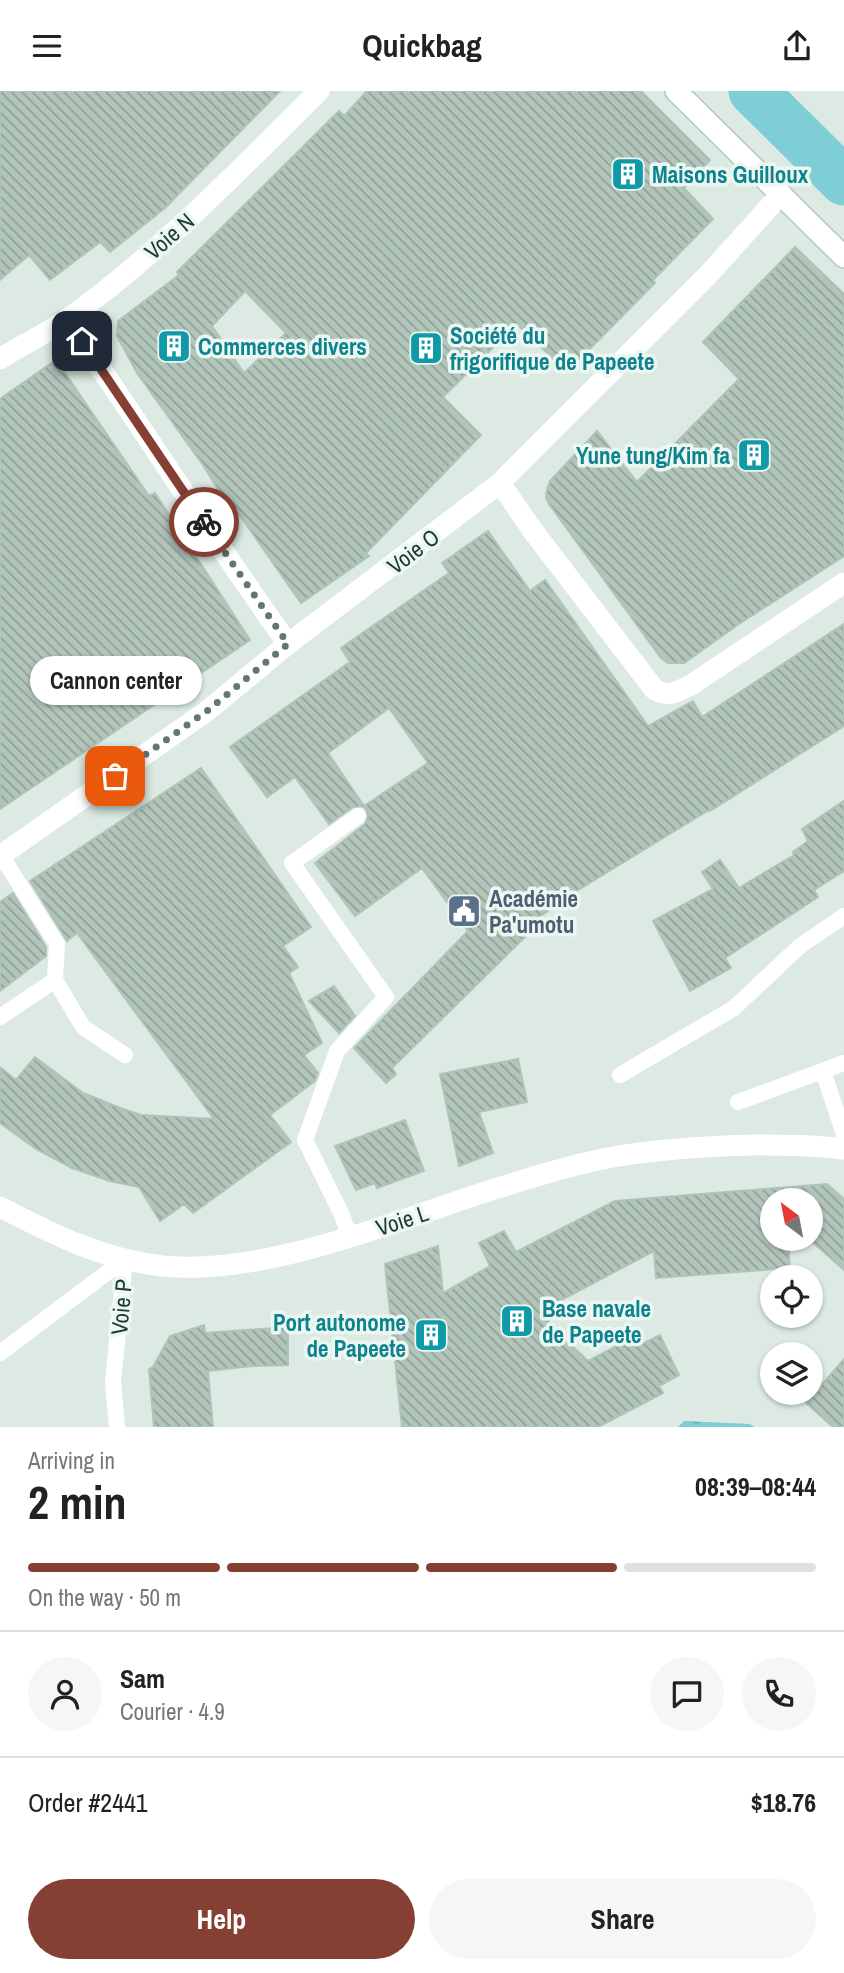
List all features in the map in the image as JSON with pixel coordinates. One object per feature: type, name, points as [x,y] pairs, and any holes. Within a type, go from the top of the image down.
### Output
[{"type":"street","name":"Voie N","points":[[0,359],[67,319],[154,250],[319,91]]},
{"type":"street","points":[[676,91],[844,257]]},
{"type":"street","name":"Voie O","points":[[0,856],[207,711],[288,644],[500,483],[709,274],[781,194]]},
{"type":"street","points":[[67,319],[288,644]]},
{"type":"street","points":[[500,483],[533,531],[654,689],[662,694],[673,694],[691,685],[844,583]]},
{"type":"street","points":[[810,1145],[844,1135]]},
{"type":"street","points":[[810,1145],[844,1149]]},
{"type":"street","name":"Voie L","points":[[0,1207],[56,1236],[96,1251],[163,1266],[208,1266],[249,1261],[350,1237],[540,1176],[609,1158],[680,1148],[810,1145]]},
{"type":"lane","points":[[350,1237],[341,1213],[304,1140],[337,1051],[386,997],[292,863],[359,817]]},
{"type":"lane","points":[[0,856],[57,944],[55,980],[83,1027],[125,1055]]},
{"type":"lane","points":[[620,1075],[734,1008],[800,946],[844,916]]},
{"type":"lane","points":[[0,1017],[55,980]]},
{"type":"lane","points":[[738,1103],[844,1063]]},
{"type":"lane","points":[[823,1071],[844,1135]]},
{"type":"lane","name":"Voie P","points":[[0,1353],[125,1259]]},
{"type":"lane","name":"Voie P","points":[[117,1427],[113,1382],[125,1259]]},
{"type":"water","points":[[684,1421],[750,1424],[755,1427],[678,1427]]},
{"type":"building","points":[[0,91],[280,91],[165,208],[110,252],[100,242],[50,280],[29,255],[0,280]]},
{"type":"building","points":[[367,91],[641,91],[710,160],[684,188],[713,219],[653,280],[655,283],[567,372],[517,324],[443,397],[481,435],[366,553],[369,556],[301,603],[236,510],[233,513],[203,465],[137,373],[117,336],[118,321],[179,275],[177,272],[339,111],[344,116]],"holes":[[[245,291],[286,333],[244,373],[212,326]]]},
{"type":"building","name":"Yune tung/Kim fa","points":[[795,247],[844,294],[844,556],[684,663],[668,663],[661,658],[549,504],[546,498],[547,489],[550,481],[597,431],[637,482],[739,379],[703,342]]},
{"type":"building","points":[[56,360],[149,496],[155,493],[250,640],[0,809],[0,399]]},
{"type":"building","points":[[488,531],[530,591],[545,580],[648,726],[693,701],[702,717],[844,624],[844,726],[570,895],[524,928],[528,934],[392,1068],[396,1074],[386,1083],[354,1048],[468,931],[422,868],[355,916],[315,863],[365,824],[368,816],[366,809],[362,806],[353,807],[329,824],[295,777],[267,797],[230,747],[350,662],[341,648],[449,573],[442,563]],"holes":[[[389,708],[428,763],[364,806],[328,753]]]},
{"type":"building","points":[[201,768],[311,927],[283,946],[298,967],[289,973],[322,1043],[304,1055],[318,1073],[315,1081],[270,1115],[291,1142],[193,1213],[184,1204],[160,1221],[139,1187],[110,1181],[72,1168],[36,1149],[0,1123],[0,1067],[16,1080],[35,1057],[83,1093],[123,1109],[141,1115],[214,1119],[77,933],[67,941],[30,881]]},
{"type":"building","points":[[844,801],[844,871],[814,890],[818,897],[725,958],[731,968],[690,991],[653,921],[713,889],[702,872],[720,860],[739,888],[794,855],[793,852],[808,841],[802,829]]},
{"type":"building","points":[[13,893],[46,947],[46,956],[0,991],[0,902]]},
{"type":"building","points":[[334,986],[355,1016],[339,1033],[309,1001]]},
{"type":"building","points":[[518,1059],[527,1102],[479,1112],[493,1153],[459,1166],[440,1074]]},
{"type":"building","points":[[405,1120],[424,1171],[377,1188],[375,1183],[356,1190],[335,1146]]},
{"type":"building","points":[[827,1184],[844,1199],[844,1270],[823,1251],[823,1188],[777,1188]]},
{"type":"building","points":[[760,1189],[760,1251],[789,1251],[790,1265],[760,1265],[760,1270],[656,1278],[654,1251],[548,1307],[550,1344],[568,1342],[588,1361],[634,1337],[640,1345],[660,1335],[679,1375],[659,1386],[663,1393],[598,1427],[402,1427],[385,1264],[438,1246],[443,1293],[490,1266],[479,1243],[504,1231],[516,1252],[615,1201]]},
{"type":"building","points":[[204,1325],[205,1333],[288,1327],[288,1365],[208,1371],[213,1427],[154,1427],[149,1369],[153,1367],[170,1336]]},
{"type":"building","points":[[844,1359],[844,1427],[833,1427],[808,1405],[823,1405],[823,1383]]},
{"type":"waterway","points":[[753,91],[844,181]]},
{"type":"way so far","points":[[115,776],[207,711],[288,644],[204,522]]},
{"type":"place","name":"Maisons Guilloux","points":[[628,174]]},
{"type":"place","name":"Commerces divers","points":[[174,346]]},
{"type":"place","name":"Société du frigorifique de Papeete","points":[[426,348]]},
{"type":"place","name":"Yune tung/Kim fa","points":[[754,455]]},
{"type":"place","name":"Cannon center","points":[[115,776]]},
{"type":"place","name":"Académie Pa'umotu","points":[[464,911]]},
{"type":"place","name":"Base navale de Papeete","points":[[517,1321]]},
{"type":"place","name":"Port autonome de Papeete","points":[[431,1335]]},
{"type":"route","points":[[82,341],[204,522]]}]
